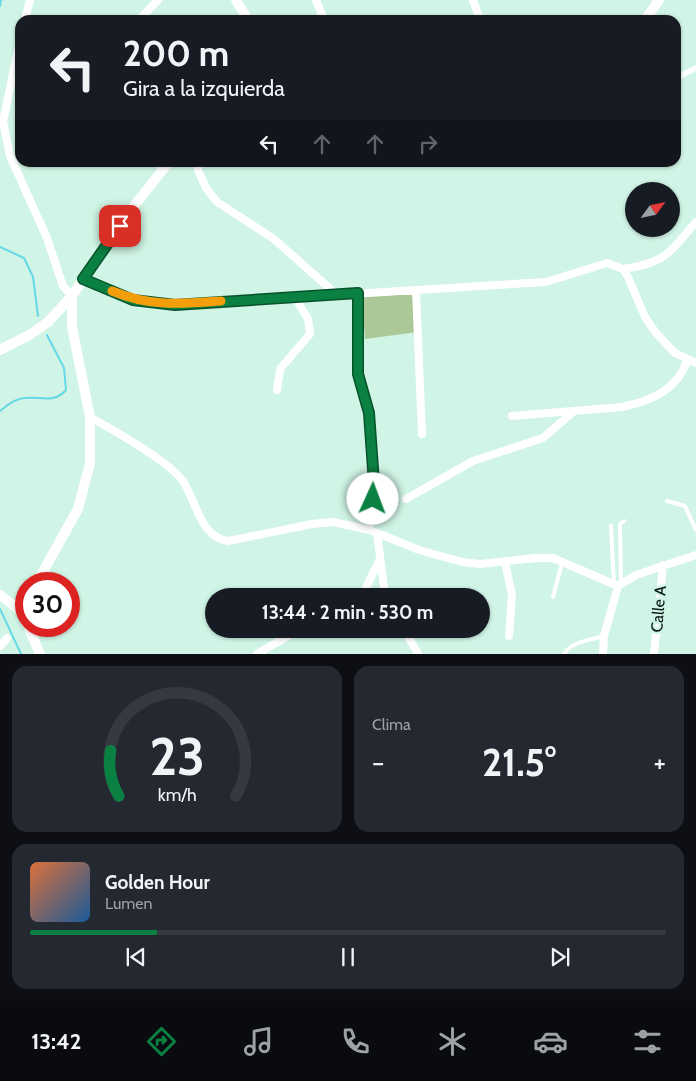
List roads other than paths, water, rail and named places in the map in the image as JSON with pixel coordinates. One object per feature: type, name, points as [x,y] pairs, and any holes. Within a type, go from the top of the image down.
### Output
[{"type":"street","points":[[26,15],[30,0]]},
{"type":"street","points":[[144,15],[158,0]]},
{"type":"street","points":[[236,0],[245,15]]},
{"type":"street","points":[[316,0],[321,15]]},
{"type":"street","points":[[473,0],[478,15]]},
{"type":"street","points":[[648,15],[659,0]]},
{"type":"street","points":[[15,64],[3,122],[10,156],[47,238],[64,286],[72,296],[72,327],[90,417],[90,463],[78,510],[43,572]]},
{"type":"street","points":[[681,76],[696,68]]},
{"type":"street","points":[[0,350],[31,334],[50,320],[72,296],[129,212],[165,167]]},
{"type":"street","points":[[198,167],[206,188],[217,202],[274,239],[336,294]]},
{"type":"street","points":[[83,279],[133,300],[175,305],[294,296],[546,282],[607,263],[623,270],[649,266],[661,259],[696,222]]},
{"type":"street","points":[[623,270],[633,287],[645,317],[656,334],[675,353],[687,361],[696,364]]},
{"type":"street","points":[[416,290],[422,434]]},
{"type":"street","points":[[358,293],[358,374],[369,413],[374,483],[374,531],[384,588]]},
{"type":"street","points":[[277,390],[280,369],[310,334],[308,319],[294,296]]},
{"type":"street","points":[[50,320],[65,322],[72,327]]},
{"type":"street","points":[[512,416],[622,407],[647,400],[674,383],[683,373],[687,361]]},
{"type":"street","points":[[406,500],[473,461],[543,438],[574,411]]},
{"type":"street","points":[[90,417],[173,470],[188,490],[209,531],[221,540],[228,541],[312,524],[333,522],[374,531],[419,550],[462,562],[480,564],[553,558],[618,585]]},
{"type":"street","points":[[603,654],[604,636],[618,585],[636,575],[696,555]]},
{"type":"street","points":[[366,588],[380,559]]},
{"type":"street","points":[[506,562],[512,595],[509,636]]},
{"type":"street","name":"Calle A","points":[[654,654],[663,565]]},
{"type":"street","points":[[0,595],[15,606]]},
{"type":"street","points":[[32,637],[40,654]]},
{"type":"street","points":[[0,646],[7,638]]},
{"type":"street","points":[[257,654],[285,638]]},
{"type":"street","points":[[409,638],[418,654]]},
{"type":"lane","points":[[667,501],[685,506],[696,530]]},
{"type":"lane","points":[[618,585],[620,524],[624,521]]},
{"type":"lane","points":[[612,526],[618,585]]},
{"type":"lane","points":[[553,597],[562,562]]},
{"type":"lane","points":[[564,654],[570,647],[576,644],[604,636]]},
{"type":"waterway","points":[[0,6],[1,0]]},
{"type":"waterway","points":[[0,247],[24,258],[33,277],[38,316]]},
{"type":"waterway","points":[[0,411],[18,399],[52,398],[57,397],[66,390],[64,368],[47,335]]},
{"type":"waterway","points":[[0,609],[21,654]]}]
